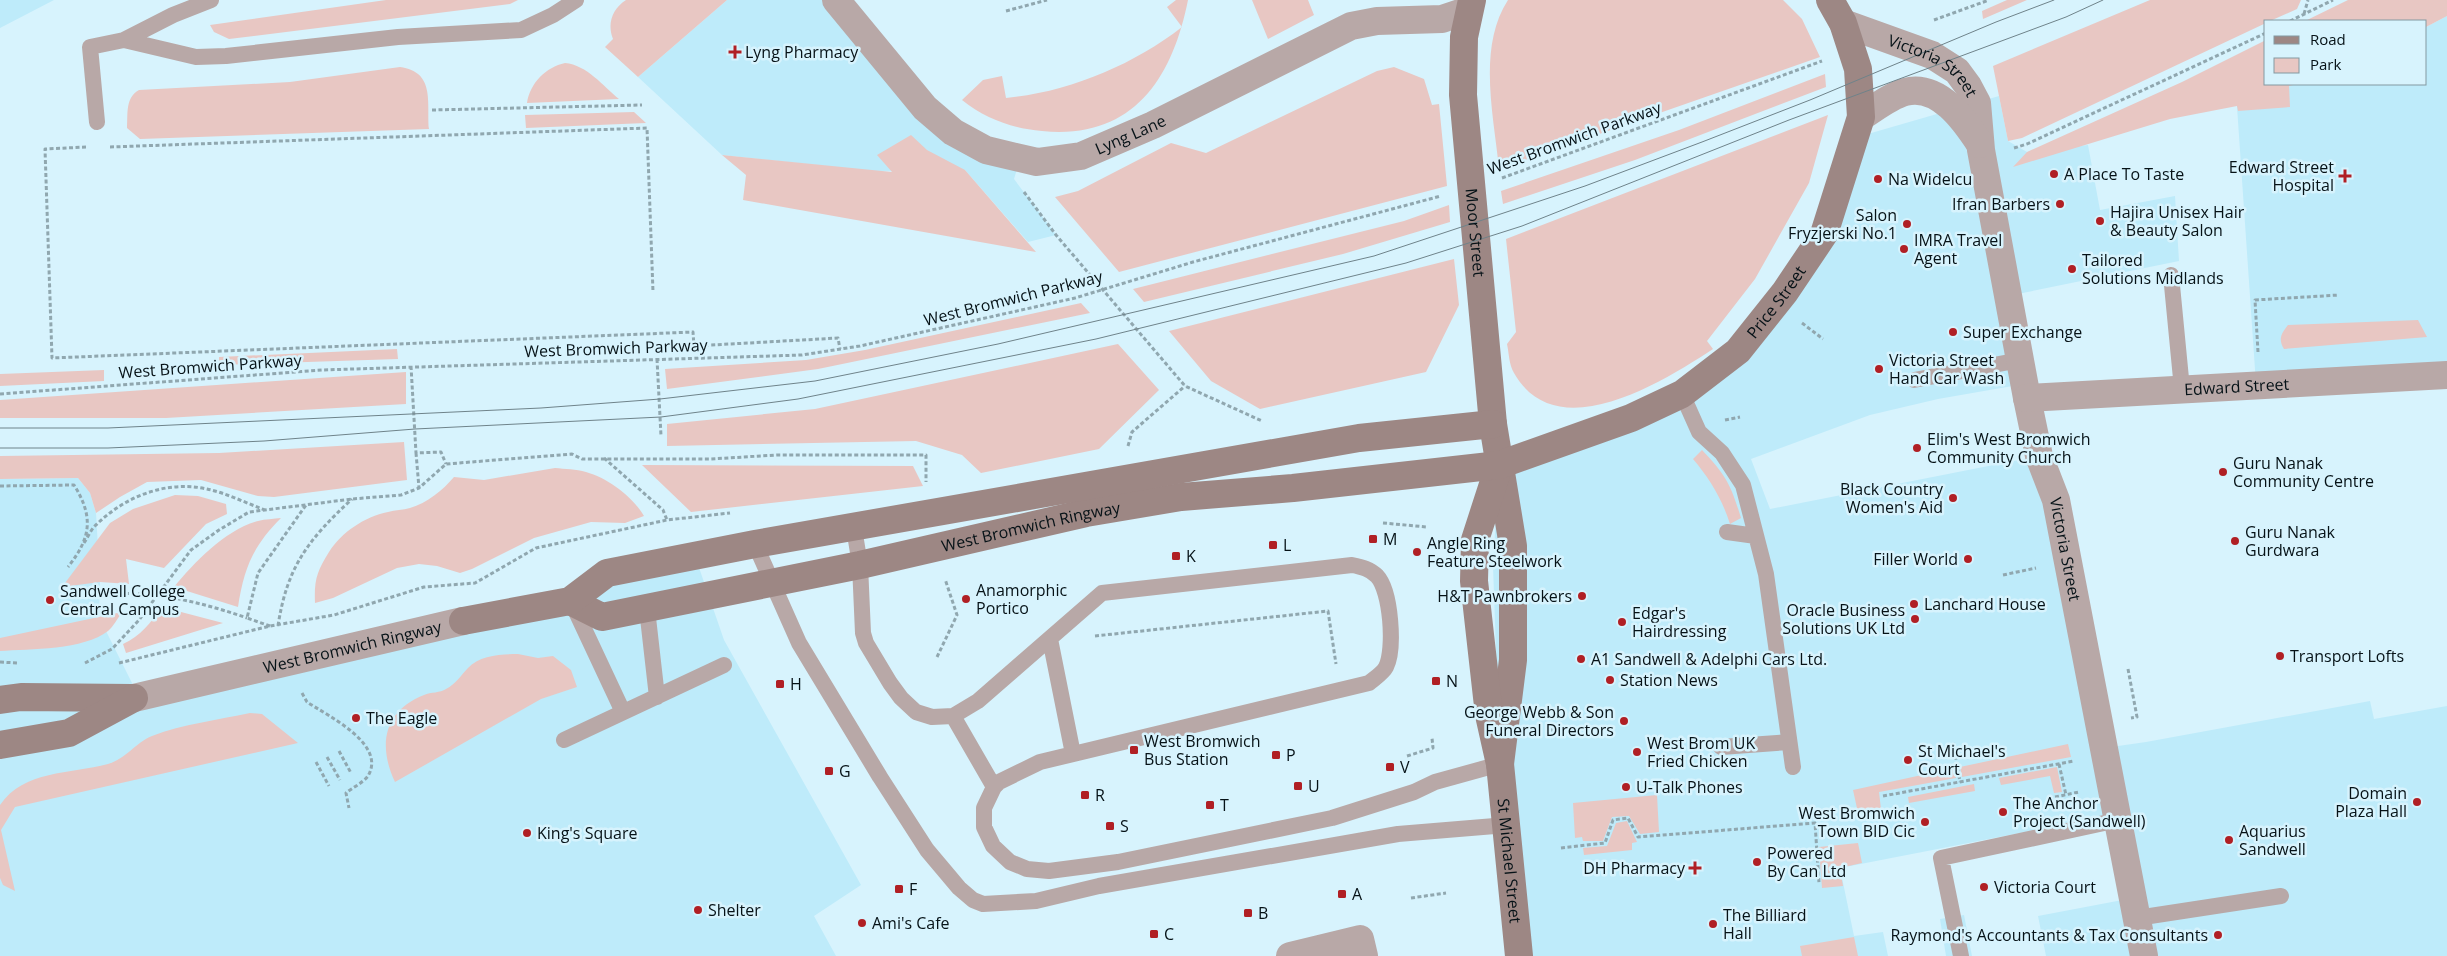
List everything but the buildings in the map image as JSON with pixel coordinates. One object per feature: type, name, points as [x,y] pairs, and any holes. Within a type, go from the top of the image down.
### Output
[{"type":"street","name":"Lyng Lane","points":[[836,0],[926,108],[953,132],[986,150],[1037,162],[1081,156],[1153,125],[1351,26],[1377,20],[1442,19],[1473,3]]},
{"type":"street","name":"Moor Street","points":[[1473,3],[1464,37],[1463,95],[1484,303],[1493,424],[1514,546],[1513,660],[1500,764]]},
{"type":"street","name":"Victoria Street","points":[[1836,11],[1932,56],[1956,71],[1968,86],[1965,106],[1980,144],[2039,456],[2056,500],[2144,956]]},
{"type":"street","name":"Price Street","points":[[1499,465],[1631,418],[1682,394],[1738,351],[1785,292],[1824,234],[1858,128],[1858,69],[1836,11]]},
{"type":"street","name":"Victoria Street","points":[[1858,128],[1905,92],[1928,93],[1965,106]]},
{"type":"street","name":"Edward Street","points":[[2027,398],[2447,375]]},
{"type":"street","name":"West Bromwich Ringway","points":[[0,700],[21,697],[134,698],[463,621],[570,601],[606,572],[1359,438],[1493,424]]},
{"type":"street","name":"West Bromwich Ringway","points":[[570,601],[602,617],[860,565],[1086,512],[1181,497],[1293,488],[1499,465]]},
{"type":"street","points":[[1499,465],[1475,540],[1474,581],[1489,715],[1500,764]]},
{"type":"street","name":"West Bromwich Ringway","points":[[0,745],[69,733],[134,698]]},
{"type":"street","name":"St Michael Street","points":[[1500,764],[1519,956]]},
{"type":"street","points":[[1290,956],[1360,940],[1364,956]]},
{"type":"lane","points":[[97,122],[90,47],[124,40],[173,15],[211,0]]},
{"type":"lane","points":[[124,40],[196,57],[226,56],[398,37],[521,30],[553,15],[576,0]]},
{"type":"lane","points":[[2171,275],[2182,389]]},
{"type":"lane","points":[[1914,380],[2020,360]]},
{"type":"lane","points":[[1682,394],[1699,432],[1722,452],[1742,485],[1766,574],[1793,767]]},
{"type":"lane","points":[[854,528],[860,565],[863,633],[890,683],[916,712],[932,717],[953,716],[978,701],[1102,594],[1352,565],[1366,568],[1378,576],[1386,593],[1391,653],[1386,669],[1369,682],[1040,762],[999,782],[994,787],[984,808],[984,827],[993,846],[1010,862],[1028,869],[1049,871],[1118,862],[1332,818],[1414,792],[1435,782],[1500,764]]},
{"type":"lane","points":[[1727,532],[1756,536]]},
{"type":"lane","points":[[755,544],[799,643],[927,850],[959,888],[973,900],[983,904],[1036,901],[1099,886],[1398,834],[1507,825]]},
{"type":"lane","points":[[570,601],[623,712]]},
{"type":"lane","points":[[647,609],[657,696]]},
{"type":"lane","points":[[1050,639],[1073,754]]},
{"type":"lane","points":[[564,740],[724,665]]},
{"type":"lane","points":[[953,716],[994,787]]},
{"type":"lane","points":[[1721,747],[1789,742]]},
{"type":"lane","points":[[1961,956],[1941,858],[2118,820]]},
{"type":"lane","points":[[2137,918],[2281,896]]},
{"type":"path","points":[[1027,0],[1028,5]]},
{"type":"path","points":[[1006,11],[1047,0]]},
{"type":"path","points":[[1933,20],[1989,0]]},
{"type":"path","points":[[2304,15],[2308,0]]},
{"type":"path","points":[[2292,20],[2333,0]]},
{"type":"path","points":[[2011,149],[2028,144],[2264,34]]},
{"type":"path","name":"West Bromwich Parkway","points":[[1495,180],[1830,58]]},
{"type":"path","points":[[432,110],[642,104]]},
{"type":"path","points":[[105,147],[647,128],[653,292]]},
{"type":"path","points":[[95,147],[45,149],[52,358],[693,332],[694,346],[838,338],[840,349]]},
{"type":"path","points":[[1020,187],[1056,235],[1185,386],[1265,422]]},
{"type":"path","name":"West Bromwich Parkway","points":[[0,394],[322,370],[802,355],[840,349],[1075,298],[1193,262],[1450,193]]},
{"type":"path","points":[[2258,359],[2255,300],[2339,295]]},
{"type":"path","points":[[1798,321],[1824,339]]},
{"type":"path","points":[[658,359],[661,436]]},
{"type":"path","points":[[411,366],[419,488]]},
{"type":"path","points":[[1126,452],[1132,432],[1185,386]]},
{"type":"path","points":[[416,453],[442,452],[446,464]]},
{"type":"path","points":[[89,666],[81,665],[112,649],[139,620],[192,550],[219,530],[249,512],[401,495],[419,488],[446,464],[572,454],[582,458],[711,459],[777,455],[926,455],[926,488]]},
{"type":"path","points":[[603,458],[663,510],[667,520]]},
{"type":"path","points":[[0,486],[74,485],[85,502],[89,523],[84,543]]},
{"type":"path","points":[[68,567],[96,524],[140,494],[165,487],[192,486],[208,489],[266,510]]},
{"type":"path","points":[[348,808],[346,793],[368,776],[372,760],[366,744],[307,702],[288,663],[278,626],[286,584],[299,559],[323,526],[352,499]]},
{"type":"path","points":[[247,618],[258,573],[306,505]]},
{"type":"path","points":[[1383,523],[1427,527]]},
{"type":"path","points":[[113,665],[270,626],[334,614],[424,587],[475,583],[536,548],[586,536]]},
{"type":"path","points":[[2003,575],[2039,568]]},
{"type":"path","points":[[936,656],[958,615],[943,573]]},
{"type":"path","points":[[100,594],[157,595],[221,609],[270,626]]},
{"type":"path","points":[[1056,667],[1088,637],[1328,611],[1337,669]]},
{"type":"path","points":[[2128,669],[2133,668]]},
{"type":"path","points":[[1551,730],[1571,728]]},
{"type":"path","points":[[1407,756],[1433,748],[1432,738]]},
{"type":"path","points":[[1953,743],[1960,782]]},
{"type":"path","points":[[339,750],[351,773]]},
{"type":"path","points":[[327,757],[340,780]]},
{"type":"path","points":[[1883,796],[2080,760]]},
{"type":"path","points":[[316,762],[329,786]]},
{"type":"path","points":[[2060,764],[2066,795]]},
{"type":"path","points":[[2055,797],[2085,791]]},
{"type":"path","points":[[1561,848],[1605,843],[1613,820],[1628,818],[1638,837],[1815,823],[1819,883]]},
{"type":"path","points":[[1411,898],[1446,893]]},
{"type":"shaded area","points":[[0,0],[54,0],[0,28]]},
{"type":"shaded area","points":[[727,0],[836,0],[915,95],[1020,159],[1014,179],[1056,235],[1028,242],[965,170],[872,171],[722,155],[638,77]]},
{"type":"shaded area","name":"Edward Street Hospital","points":[[2447,16],[2447,375],[2256,384],[2236,92],[2264,85],[2427,85],[2427,26]]},
{"type":"shaded area","points":[[1999,96],[2008,141],[2027,152],[2088,145],[2100,210],[2175,196],[2179,261],[2008,296],[2024,384],[1938,399],[1870,415],[1751,459],[1770,509],[2039,456],[2104,748],[2370,701],[2374,719],[2447,706],[2447,956],[2046,956],[2038,916],[2133,898],[2117,814],[1840,868],[1854,936],[1883,932],[1888,956],[1519,956],[1500,764],[1493,566],[1499,465],[1682,394],[1785,292],[1854,138]]},
{"type":"shaded area","points":[[78,478],[90,493],[96,513],[100,582],[99,617],[132,683],[134,697],[695,556],[724,640],[861,885],[814,916],[836,956],[0,956],[0,479]]},
{"type":"shaded area","points":[[1964,915],[1972,956],[1946,956],[1940,919]]},
{"type":"green space","points":[[386,0],[518,0],[510,4],[229,39],[214,32],[210,25]]},
{"type":"green space","points":[[626,0],[727,0],[638,77],[605,47],[613,39],[611,22],[614,12]]},
{"type":"green space","points":[[1176,0],[1188,0],[1181,26],[1167,7]]},
{"type":"green space","points":[[1252,0],[1308,0],[1314,15],[1268,39]]},
{"type":"green space","points":[[1508,0],[1783,0],[1802,19],[1820,57],[1499,169],[1491,105],[1490,61],[1493,39],[1499,19]]},
{"type":"green space","points":[[2007,0],[2027,0],[1983,19],[1982,11]]},
{"type":"green space","points":[[2150,0],[2301,0],[2297,9],[2272,20],[2264,20],[2264,24],[2022,138],[2008,141],[1993,66]]},
{"type":"green space","points":[[2348,0],[2447,0],[2447,16],[2427,26],[2427,20],[2307,20]]},
{"type":"green space","points":[[1181,28],[1171,55],[1159,79],[1143,99],[1124,115],[1101,126],[1073,131],[1031,130],[999,122],[962,100],[983,80],[1002,76],[1006,98],[1030,95],[1076,83],[1121,65],[1163,41]]},
{"type":"green space","points":[[2264,41],[2264,85],[2293,85],[2289,86],[2290,107],[2238,111],[2237,106],[2170,119],[2013,167],[2027,152],[2182,82]]},
{"type":"green space","points":[[565,63],[588,72],[619,99],[527,103],[535,83],[540,77],[551,68]]},
{"type":"green space","points":[[400,67],[411,70],[424,81],[428,98],[429,129],[140,139],[127,128],[129,102],[131,97],[139,90],[290,82]]},
{"type":"green space","points":[[1394,67],[1424,79],[1432,105],[1439,104],[1447,186],[1119,272],[1055,197],[1078,191],[1171,143],[1206,153],[1377,71]]},
{"type":"green space","points":[[1825,74],[1826,87],[1635,160],[1503,204],[1501,191],[1679,130]]},
{"type":"green space","points":[[634,112],[646,123],[526,128],[525,115]]},
{"type":"green space","points":[[1828,115],[1809,183],[1755,279],[1707,341],[1713,349],[1667,377],[1640,391],[1611,402],[1583,407],[1556,406],[1533,395],[1514,373],[1509,359],[1507,344],[1516,332],[1506,239]]},
{"type":"green space","points":[[911,135],[927,150],[965,170],[1036,252],[743,200],[746,175],[722,155],[892,172],[877,155]]},
{"type":"green space","points":[[1449,205],[1450,222],[1343,254],[1144,302],[1133,289],[1404,221]]},
{"type":"green space","points":[[1454,259],[1459,305],[1426,372],[1260,409],[1211,381],[1169,331]]},
{"type":"green space","points":[[1081,303],[1090,313],[818,369],[667,389],[665,369],[806,360],[865,350]]},
{"type":"green space","points":[[2418,320],[2427,337],[2284,349],[2281,342],[2282,334],[2288,325]]},
{"type":"green space","points":[[1118,344],[1159,390],[1099,449],[981,473],[962,455],[916,441],[667,446],[667,424],[815,409]]},
{"type":"green space","points":[[397,349],[398,359],[219,365],[219,357]]},
{"type":"green space","points":[[104,370],[104,381],[0,386],[0,374]]},
{"type":"green space","points":[[406,372],[406,404],[166,418],[0,418],[0,400]]},
{"type":"green space","points":[[404,442],[407,480],[274,497],[258,496],[201,480],[147,482],[96,513],[90,493],[78,478],[0,479],[0,456],[219,453]]},
{"type":"green space","points":[[1702,450],[1727,481],[1734,497],[1741,518],[1730,524],[1715,490],[1693,459]]},
{"type":"green space","points":[[642,465],[913,466],[923,486],[691,512]]},
{"type":"green space","points":[[555,468],[582,471],[603,479],[627,495],[644,516],[625,523],[591,522],[534,538],[472,569],[460,573],[437,566],[419,564],[397,568],[333,598],[315,603],[315,588],[319,570],[334,545],[354,526],[379,514],[410,508],[422,503],[445,487],[454,477],[484,480]]},
{"type":"green space","points":[[175,495],[198,496],[226,504],[227,514],[206,524],[164,568],[126,559],[129,584],[100,582],[62,587],[110,523],[133,509]]},
{"type":"green space","points":[[281,518],[263,538],[251,558],[243,581],[238,607],[174,587],[191,567],[222,539],[246,525],[267,519]]},
{"type":"green space","points":[[162,607],[223,623],[126,653],[123,644],[140,633]]},
{"type":"green space","points":[[122,612],[108,631],[85,642],[41,649],[0,651],[0,638]]},
{"type":"green space","points":[[518,654],[538,658],[553,656],[571,670],[577,687],[541,699],[395,782],[390,769],[386,743],[392,720],[400,710],[424,695],[450,687],[478,660],[498,655]]},
{"type":"green space","points":[[250,713],[262,714],[298,743],[15,807],[1,830],[15,891],[3,885],[0,878],[0,805],[22,785],[49,775],[114,762],[146,739],[164,732],[188,725]]},
{"type":"green space","points":[[2068,744],[2071,757],[1962,777],[1960,767]]},
{"type":"green space","points":[[2057,767],[2062,792],[2054,793],[2050,776],[2001,785],[1999,778]]},
{"type":"green space","points":[[1954,768],[1956,778],[1879,792],[1881,809],[1858,813],[1853,790]]},
{"type":"green space","points":[[1974,784],[1975,791],[1909,803],[1908,797]]},
{"type":"green space","points":[[1657,795],[1659,832],[1640,834],[1629,816],[1612,817],[1603,841],[1583,841],[1582,837],[1575,838],[1573,803]]},
{"type":"green space","points":[[1627,821],[1637,842],[1632,843],[1632,850],[1584,855],[1583,848],[1607,846],[1616,823]]},
{"type":"green space","points":[[1858,843],[1862,863],[1840,868],[1843,886],[1822,888],[1819,847]]},
{"type":"green space","points":[[1854,937],[1858,956],[1802,956],[1800,946]]},
{"type":"tram line","points":[[0,428],[108,428],[541,408],[660,399],[815,381],[998,344],[1374,256],[1585,186],[1702,142],[2054,0]]},
{"type":"tram line","points":[[0,448],[108,448],[264,441],[415,429],[661,417],[798,399],[1096,339],[1406,263],[1522,226],[1789,120],[2066,17],[2103,0]]},
{"type":"place","name":"Lyng Pharmacy","points":[[735,52]]},
{"type":"place","name":"A Place To Taste","points":[[2054,174]]},
{"type":"place","name":"Edward Street Hospital","points":[[2345,176]]},
{"type":"place","name":"Na Widelcu","points":[[1878,179]]},
{"type":"place","name":"Ifran Barbers","points":[[2060,204]]},
{"type":"place","name":"Hajira Unisex Hair & Beauty Salon","points":[[2100,221]]},
{"type":"place","name":"Salon Fryzjerski No.1","points":[[1907,224]]},
{"type":"place","name":"IMRA Travel Agent","points":[[1904,249]]},
{"type":"place","name":"Tailored Solutions Midlands","points":[[2072,269]]},
{"type":"place","name":"Super Exchange","points":[[1953,332]]},
{"type":"place","name":"Victoria Street Hand Car Wash","points":[[1879,369]]},
{"type":"place","name":"Elim's West Bromwich Community Church","points":[[1917,448]]},
{"type":"place","name":"Guru Nanak Community Centre","points":[[2223,472]]},
{"type":"place","name":"Black Country Women's Aid","points":[[1953,498]]},
{"type":"place","name":"M","points":[[1373,539]]},
{"type":"place","name":"Guru Nanak Gurdwara","points":[[2235,541]]},
{"type":"place","name":"L","points":[[1273,545]]},
{"type":"place","name":"Angle Ring Feature Steelwork","points":[[1417,552]]},
{"type":"place","name":"K","points":[[1176,556]]},
{"type":"place","name":"Filler World","points":[[1968,559]]},
{"type":"place","name":"H&T Pawnbrokers","points":[[1582,596]]},
{"type":"place","name":"Anamorphic Portico","points":[[966,599]]},
{"type":"place","name":"Sandwell College Central Campus","points":[[50,600]]},
{"type":"place","name":"Lanchard House","points":[[1914,604]]},
{"type":"place","name":"Oracle Business Solutions UK Ltd","points":[[1915,619]]},
{"type":"place","name":"Edgar's Hairdressing","points":[[1622,622]]},
{"type":"place","name":"Transport Lofts","points":[[2280,656]]},
{"type":"place","name":"A1 Sandwell & Adelphi Cars Ltd.","points":[[1581,659]]},
{"type":"place","name":"Station News","points":[[1610,680]]},
{"type":"place","name":"N","points":[[1436,681]]},
{"type":"place","name":"H","points":[[780,684]]},
{"type":"place","name":"The Eagle","points":[[356,718]]},
{"type":"place","name":"George Webb & Son Funeral Directors","points":[[1624,721]]},
{"type":"place","name":"West Bromwich Bus Station","points":[[1134,750]]},
{"type":"place","name":"West Brom UK Fried Chicken","points":[[1637,752]]},
{"type":"place","name":"P","points":[[1276,755]]},
{"type":"place","name":"St Michael's Court","points":[[1908,760]]},
{"type":"place","name":"V","points":[[1390,767]]},
{"type":"place","name":"G","points":[[829,771]]},
{"type":"place","name":"U","points":[[1298,786]]},
{"type":"place","name":"U-Talk Phones","points":[[1626,787]]},
{"type":"place","name":"R","points":[[1085,795]]},
{"type":"place","name":"Domain Plaza Hall","points":[[2417,802]]},
{"type":"place","name":"T","points":[[1210,805]]},
{"type":"place","name":"The Anchor Project (Sandwell)","points":[[2003,812]]},
{"type":"place","name":"West Bromwich Town BID Cic","points":[[1925,822]]},
{"type":"place","name":"S","points":[[1110,826]]},
{"type":"place","name":"King's Square","points":[[527,833]]},
{"type":"place","name":"Aquarius Sandwell","points":[[2229,840]]},
{"type":"place","name":"Powered By Can Ltd","points":[[1757,862]]},
{"type":"place","name":"DH Pharmacy","points":[[1695,868]]},
{"type":"place","name":"Victoria Court","points":[[1984,887]]},
{"type":"place","name":"F","points":[[899,889]]},
{"type":"place","name":"A","points":[[1342,894]]},
{"type":"place","name":"Shelter","points":[[698,910]]},
{"type":"place","name":"B","points":[[1248,913]]},
{"type":"place","name":"Ami's Cafe","points":[[862,923]]},
{"type":"place","name":"The Billiard Hall","points":[[1713,924]]},
{"type":"place","name":"C","points":[[1154,934]]},
{"type":"place","name":"Raymond's Accountants & Tax Consultants","points":[[2218,935]]}]
